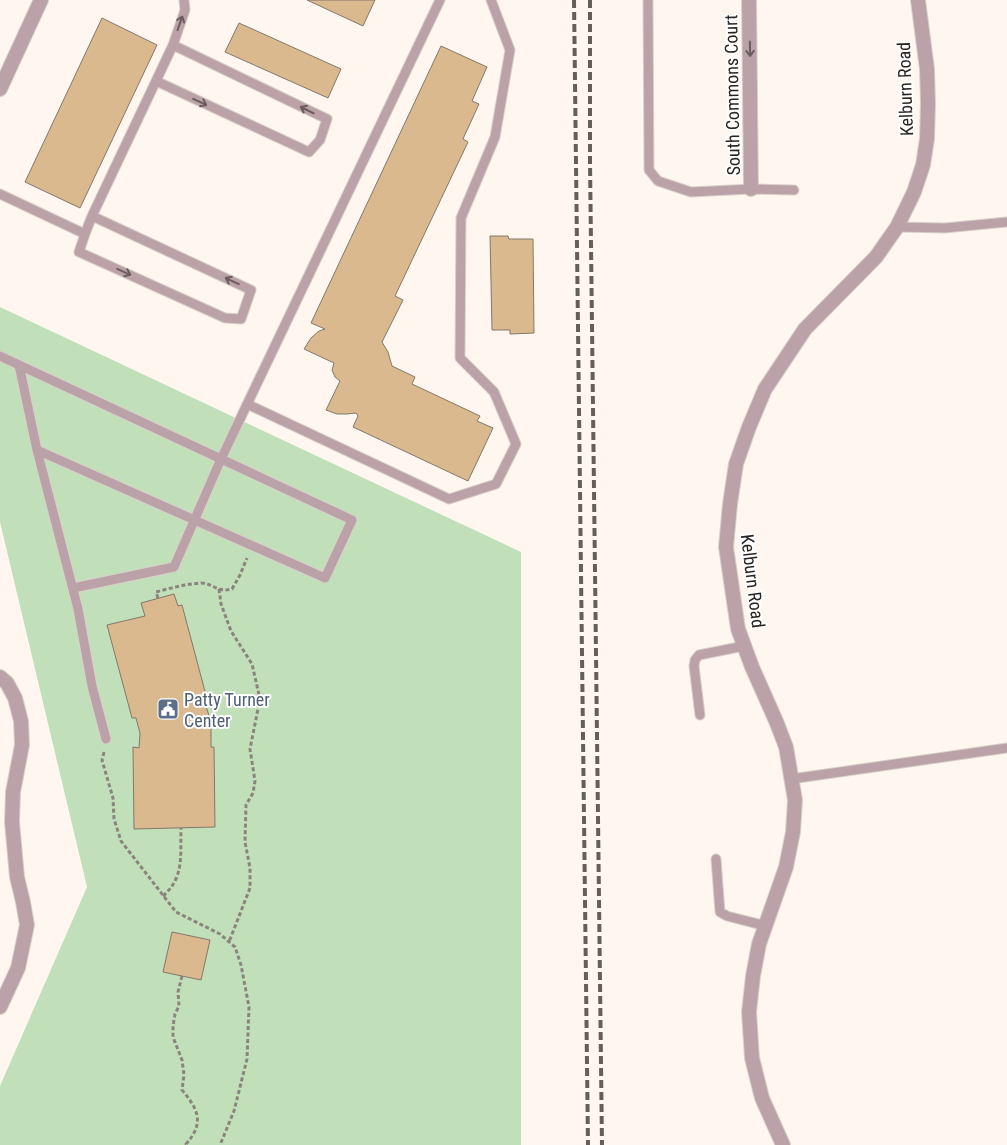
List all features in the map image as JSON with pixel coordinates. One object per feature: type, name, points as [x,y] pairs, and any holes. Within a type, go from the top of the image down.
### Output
[{"type":"street","points":[[0,89],[41,0]]},
{"type":"street","name":"South Commons Court","points":[[749,0],[751,189]]},
{"type":"street","name":"Kelburn Road","points":[[783,1145],[762,1098],[752,1058],[750,1012],[753,976],[759,944],[786,867],[793,832],[795,800],[786,747],[738,629],[726,547],[730,504],[736,464],[765,389],[806,329],[876,257],[897,227],[914,192],[923,165],[927,139],[928,104],[927,69],[918,0]]},
{"type":"street","points":[[0,677],[7,683],[15,698],[21,721],[22,745],[13,792],[12,822],[16,877],[23,902],[26,925],[18,968],[0,1007]]},
{"type":"lane","points":[[92,216],[251,290],[242,319],[225,318],[80,252],[92,216],[173,45],[185,10],[184,0]]},
{"type":"lane","points":[[72,588],[174,567],[246,404],[440,0]]},
{"type":"lane","points":[[246,404],[449,499],[496,484],[516,444],[494,392],[460,358],[461,218],[495,137],[510,50],[491,0]]},
{"type":"lane","points":[[648,0],[650,170],[658,181],[691,192],[751,189],[794,190]]},
{"type":"lane","points":[[156,81],[309,152],[320,140],[326,119],[173,45]]},
{"type":"lane","points":[[0,194],[86,234]]},
{"type":"lane","points":[[897,227],[945,228],[1007,222]]},
{"type":"lane","points":[[0,356],[352,520],[325,578],[37,450]]},
{"type":"lane","points":[[19,365],[37,450],[78,609],[92,686],[106,739]]},
{"type":"lane","points":[[700,715],[694,660],[699,655],[744,646]]},
{"type":"lane","points":[[791,779],[1007,748]]},
{"type":"lane","points":[[716,859],[720,912],[727,916],[766,926]]},
{"type":"path","points":[[158,598],[156,592],[176,586],[204,583],[225,591],[232,589],[253,546]]},
{"type":"path","points":[[219,589],[221,604],[231,631],[252,664],[260,699],[250,749],[255,781],[253,793],[246,805],[246,842],[250,868],[250,888],[229,942]]},
{"type":"path","points":[[106,739],[102,760],[113,798],[114,819],[120,841],[176,912],[220,934],[234,947],[241,965],[249,1007],[247,1059],[234,1111],[220,1145]]},
{"type":"path","points":[[163,896],[172,889],[180,870],[181,828]]},
{"type":"path","points":[[182,976],[178,992],[179,1006],[175,1014],[172,1037],[182,1060],[184,1075],[182,1090],[193,1104],[197,1114],[197,1127],[186,1145]]},
{"type":"green space","points":[[0,307],[521,552],[521,1145],[0,1145],[0,1086],[87,887],[0,522]]},
{"type":"building","points":[[307,0],[375,0],[363,26]]},
{"type":"building","points":[[102,18],[157,45],[80,208],[25,182]]},
{"type":"building","points":[[239,23],[341,69],[328,98],[225,52]]},
{"type":"building","points":[[441,46],[487,67],[472,101],[479,104],[463,139],[468,142],[395,296],[403,300],[382,342],[388,352],[392,366],[415,377],[412,384],[480,416],[477,421],[493,428],[468,481],[353,427],[358,416],[356,413],[337,414],[326,410],[340,381],[335,377],[332,370],[334,363],[304,349],[311,338],[319,331],[325,329],[311,323]]},
{"type":"building","points":[[490,236],[508,236],[509,239],[533,239],[534,333],[510,334],[510,330],[492,330]]},
{"type":"building","name":"Patty Turner Center","points":[[174,594],[178,606],[182,605],[207,699],[204,700],[211,722],[211,747],[214,747],[215,827],[134,829],[133,747],[139,748],[140,733],[136,718],[132,718],[107,625],[145,616],[141,603]]},
{"type":"building","points":[[172,932],[210,940],[201,980],[163,972]]},
{"type":"railway","points":[[574,0],[588,1145]]},
{"type":"railway","points":[[590,0],[590,162],[602,1145]]},
{"type":"place","name":"Patty Turner Center","points":[[168,709]]}]
